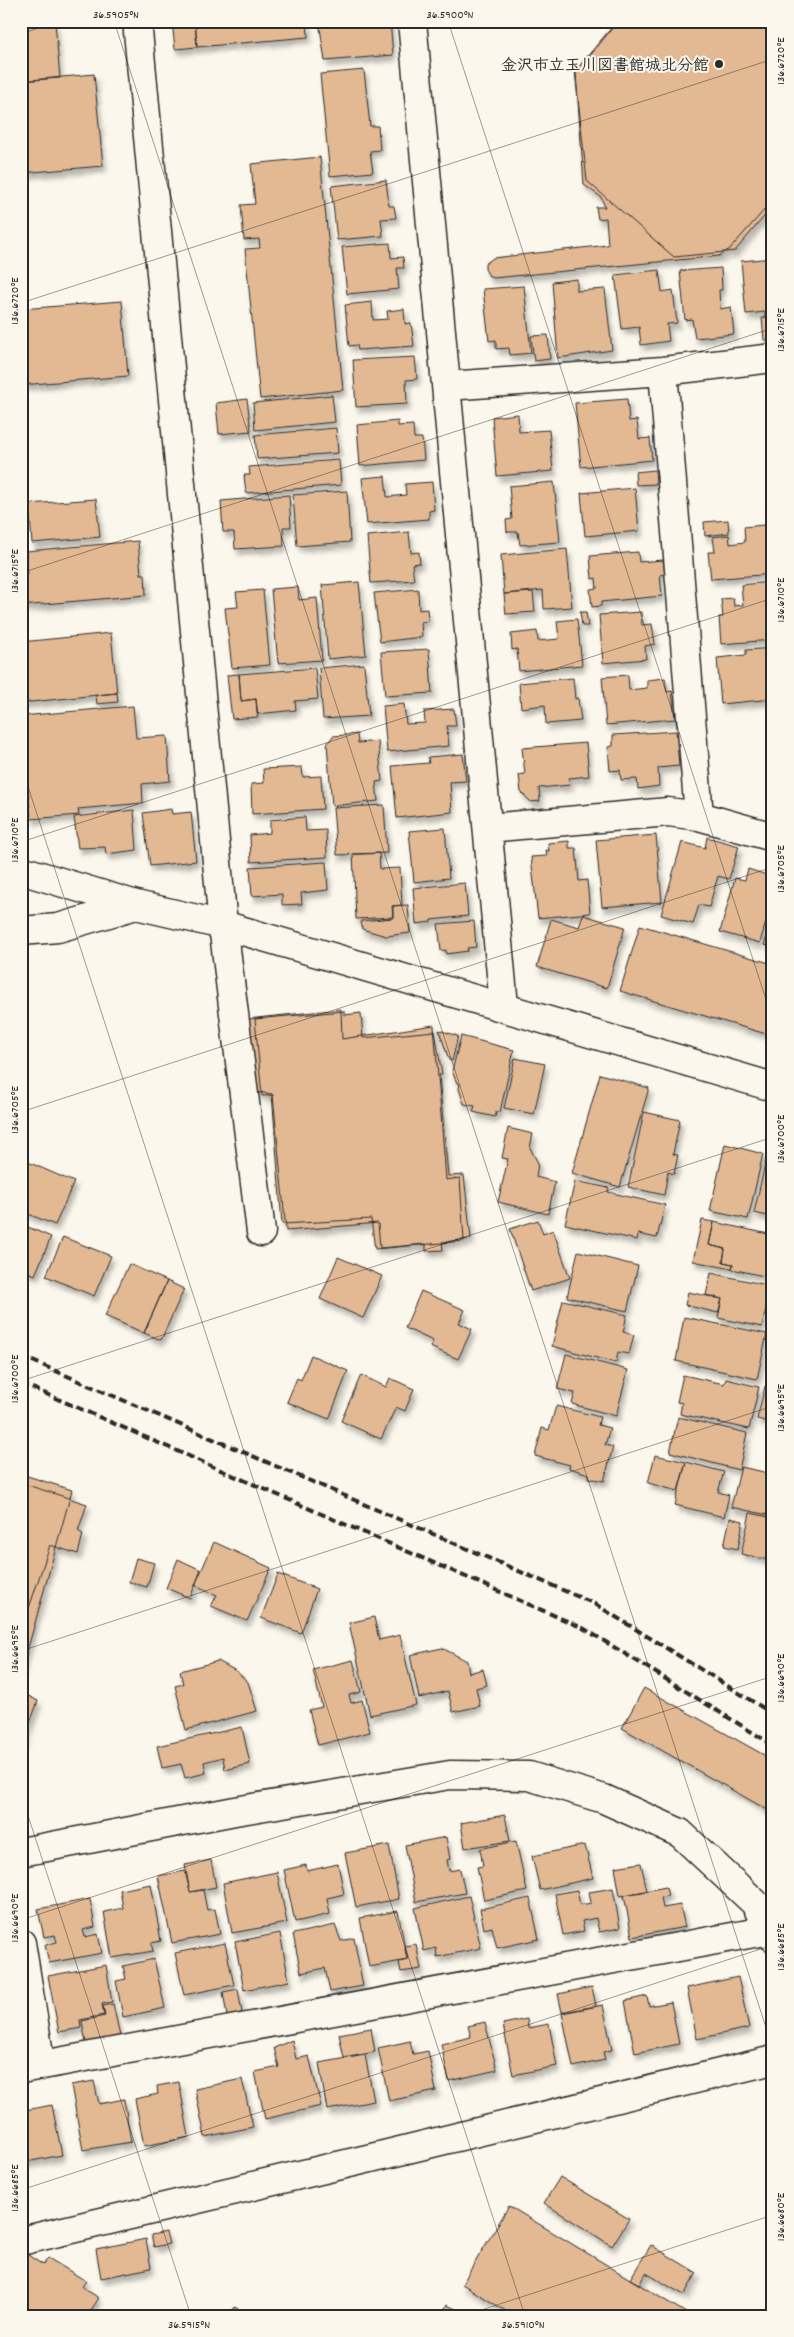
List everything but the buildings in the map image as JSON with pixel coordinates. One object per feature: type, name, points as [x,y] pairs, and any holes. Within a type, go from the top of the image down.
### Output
[{"type":"street","points":[[137,21],[223,925],[261,1232]]},
{"type":"street","points":[[412,21],[504,1006]]},
{"type":"street","points":[[447,386],[663,371],[773,358]]},
{"type":"street","points":[[663,371],[699,816]]},
{"type":"street","points":[[488,828],[668,812],[699,816],[773,837]]},
{"type":"street","points":[[21,870],[136,906],[223,925],[504,1006],[773,1087]]},
{"type":"street","points":[[21,931],[58,928],[136,906]]},
{"type":"street","points":[[21,1852],[235,1811],[450,1775],[529,1776],[604,1799],[680,1833],[755,1903],[771,1934],[31,2068],[21,1943]]},
{"type":"street","points":[[21,2241],[773,2060]]},
{"type":"railway","points":[[21,1356],[595,1604],[773,1714]]},
{"type":"railway","points":[[21,1383],[583,1628],[773,1745]]},
{"type":"place","name":"金沢市立玉川図書館城北分館","points":[[719,64]]}]
